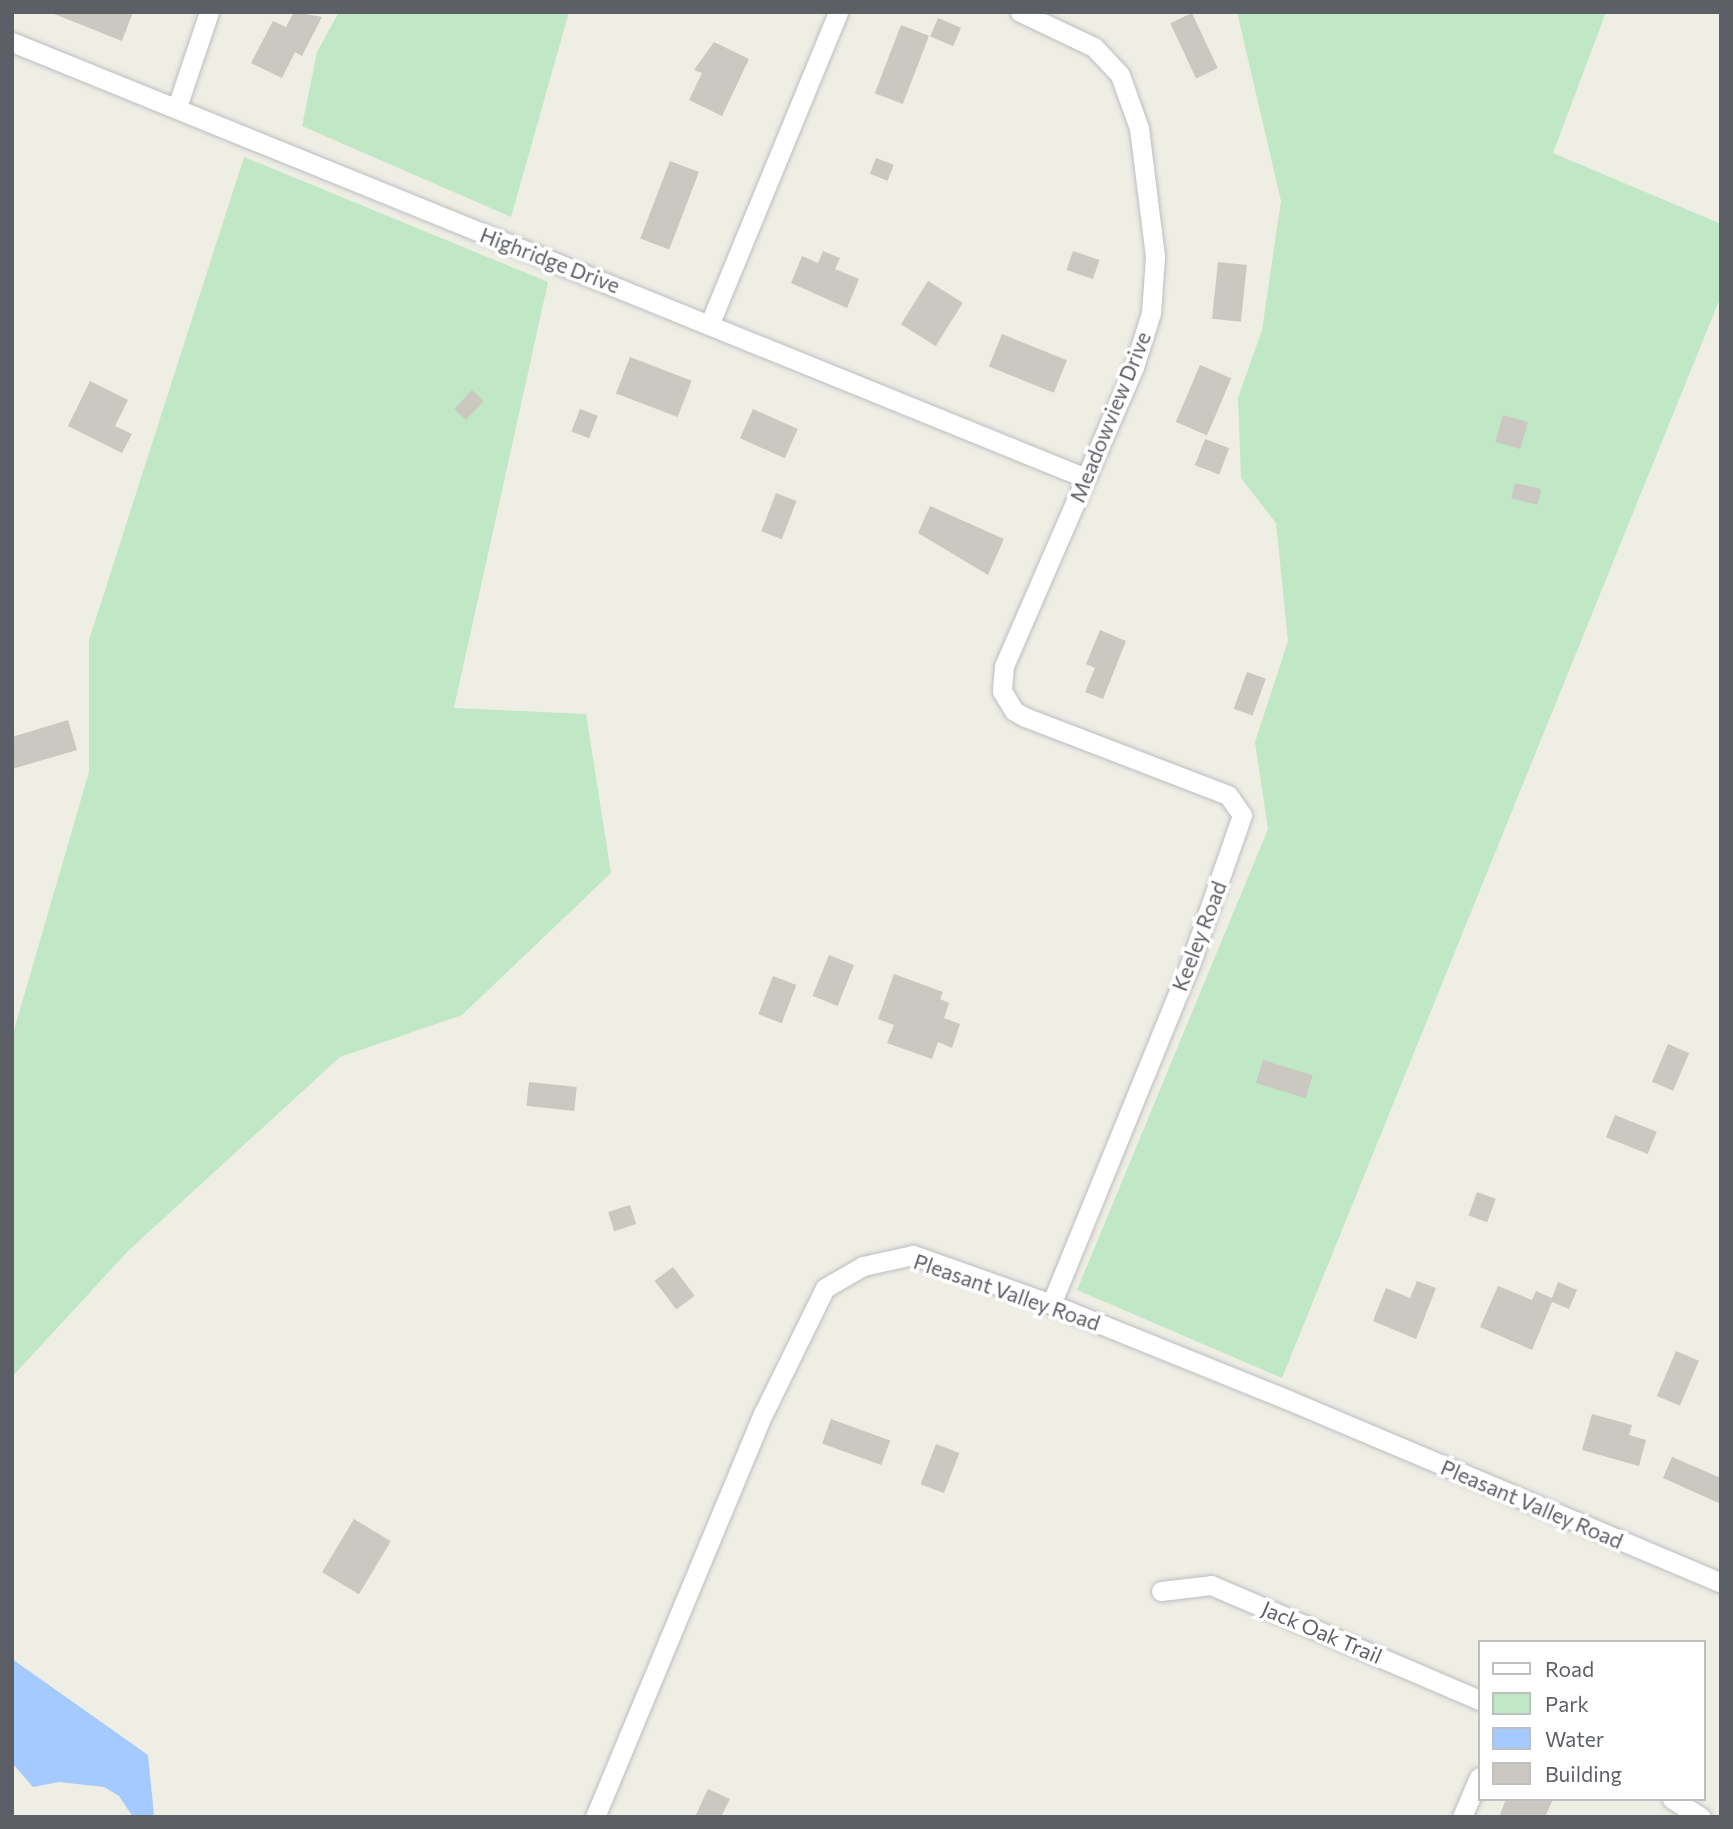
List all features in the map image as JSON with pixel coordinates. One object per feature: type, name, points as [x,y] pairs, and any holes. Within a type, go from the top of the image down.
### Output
[{"type":"street","points":[[177,107],[209,12]]},
{"type":"street","points":[[710,323],[838,12]]},
{"type":"street","name":"Meadowview Drive","points":[[1006,702],[1001,678],[1004,666],[1134,367],[1151,313],[1152,213],[1135,107],[1120,75],[1094,47],[1020,12]]},
{"type":"street","name":"Highridge Drive","points":[[12,42],[710,323],[1086,478]]},
{"type":"street","name":"Keeley Road","points":[[1006,702],[1039,724],[1228,795],[1242,815],[1190,964],[1051,1304]]},
{"type":"street","name":"Pleasant Valley Road","points":[[595,1817],[763,1414],[825,1288],[863,1266],[913,1255],[1051,1304],[1721,1583]]},
{"type":"street","name":"Jack Oak Trail","points":[[1161,1591],[1211,1585],[1478,1700]]},
{"type":"street","points":[[1462,1817],[1478,1779]]},
{"type":"street","points":[[1675,1801],[1700,1817]]},
{"type":"green space","points":[[339,12],[569,12],[511,217],[302,126],[317,52]]},
{"type":"green space","points":[[1237,12],[1606,12],[1553,153],[1721,224],[1721,296],[1282,1378],[1077,1290],[1268,829],[1255,742],[1288,641],[1276,523],[1241,478],[1238,398],[1262,330],[1281,201]]},
{"type":"green space","points":[[244,157],[548,282],[454,708],[586,714],[611,873],[462,1015],[340,1057],[128,1251],[12,1377],[12,1037],[89,772],[89,640]]},
{"type":"water","points":[[12,1659],[148,1755],[154,1815],[133,1817],[119,1796],[104,1787],[59,1782],[33,1787],[12,1763]]},
{"type":"building","points":[[49,12],[133,12],[122,41]]},
{"type":"building","points":[[294,12],[322,17],[302,56],[295,52],[282,78],[251,63],[273,21],[286,27]]},
{"type":"building","points":[[1192,13],[1218,68],[1196,78],[1170,23]]},
{"type":"building","points":[[938,18],[961,28],[953,46],[930,36]]},
{"type":"building","points":[[901,25],[929,36],[903,104],[875,93]]},
{"type":"building","points":[[714,42],[749,59],[722,116],[689,100],[702,73],[694,70]]},
{"type":"building","points":[[876,158],[894,165],[888,181],[870,174]]},
{"type":"building","points":[[670,161],[699,172],[669,250],[640,238]]},
{"type":"building","points":[[823,251],[840,258],[835,269],[859,279],[847,308],[791,283],[802,256],[818,263]]},
{"type":"building","points":[[1073,251],[1099,260],[1093,279],[1066,270]]},
{"type":"building","points":[[1218,262],[1247,265],[1241,322],[1212,319]]},
{"type":"building","points":[[928,281],[963,303],[936,346],[901,324]]},
{"type":"building","points":[[1002,334],[1067,360],[1054,393],[989,366]]},
{"type":"building","points":[[630,357],[692,381],[678,417],[616,393]]},
{"type":"building","points":[[1200,365],[1231,378],[1207,435],[1176,422]]},
{"type":"building","points":[[90,381],[128,400],[115,426],[132,434],[122,453],[68,426]]},
{"type":"building","points":[[472,390],[484,401],[466,420],[454,409]]},
{"type":"building","points":[[580,409],[598,416],[589,438],[571,431]]},
{"type":"building","points":[[753,409],[798,429],[785,458],[740,438]]},
{"type":"building","points":[[1503,415],[1528,422],[1520,449],[1495,442]]},
{"type":"building","points":[[1205,439],[1229,448],[1219,474],[1195,465]]},
{"type":"building","points":[[1515,483],[1541,489],[1538,505],[1511,499]]},
{"type":"building","points":[[776,493],[797,501],[782,539],[761,531]]},
{"type":"building","points":[[930,506],[1004,539],[988,575],[918,533]]},
{"type":"building","points":[[1100,630],[1126,641],[1103,699],[1085,692],[1095,668],[1086,664]]},
{"type":"building","points":[[1247,672],[1266,679],[1252,715],[1234,709]]},
{"type":"building","points":[[68,720],[77,750],[12,769],[12,737]]},
{"type":"building","points":[[829,955],[854,965],[838,1006],[813,996]]},
{"type":"building","points":[[894,974],[943,992],[940,999],[949,1003],[944,1018],[960,1024],[952,1048],[938,1042],[932,1059],[887,1043],[894,1025],[878,1019]]},
{"type":"building","points":[[773,976],[796,985],[782,1023],[758,1014]]},
{"type":"building","points":[[1668,1044],[1689,1053],[1673,1091],[1652,1082]]},
{"type":"building","points":[[1263,1060],[1313,1075],[1306,1098],[1256,1083]]},
{"type":"building","points":[[529,1082],[577,1087],[574,1111],[526,1106]]},
{"type":"building","points":[[1615,1115],[1657,1132],[1648,1154],[1606,1137]]},
{"type":"building","points":[[1477,1192],[1496,1199],[1487,1222],[1468,1215]]},
{"type":"building","points":[[630,1205],[636,1224],[614,1231],[608,1212]]},
{"type":"building","points":[[673,1267],[695,1296],[676,1310],[655,1281]]},
{"type":"building","points":[[1417,1281],[1436,1288],[1416,1339],[1373,1321],[1386,1288],[1410,1298]]},
{"type":"building","points":[[1558,1282],[1577,1290],[1569,1309],[1552,1302],[1532,1350],[1480,1327],[1498,1286],[1532,1300],[1536,1291],[1552,1298]]},
{"type":"building","points":[[1676,1351],[1699,1361],[1680,1406],[1657,1396]]},
{"type":"building","points":[[1592,1414],[1632,1425],[1629,1435],[1646,1440],[1639,1466],[1582,1450]]},
{"type":"building","points":[[831,1419],[890,1441],[881,1465],[822,1443]]},
{"type":"building","points":[[936,1444],[959,1453],[944,1493],[921,1484]]},
{"type":"building","points":[[1672,1457],[1721,1478],[1721,1504],[1663,1478]]},
{"type":"building","points":[[354,1519],[391,1541],[359,1594],[322,1572]]},
{"type":"building","points":[[708,1789],[730,1799],[721,1817],[695,1817]]},
{"type":"building","points":[[1505,1801],[1552,1801],[1545,1817],[1499,1817]]}]
